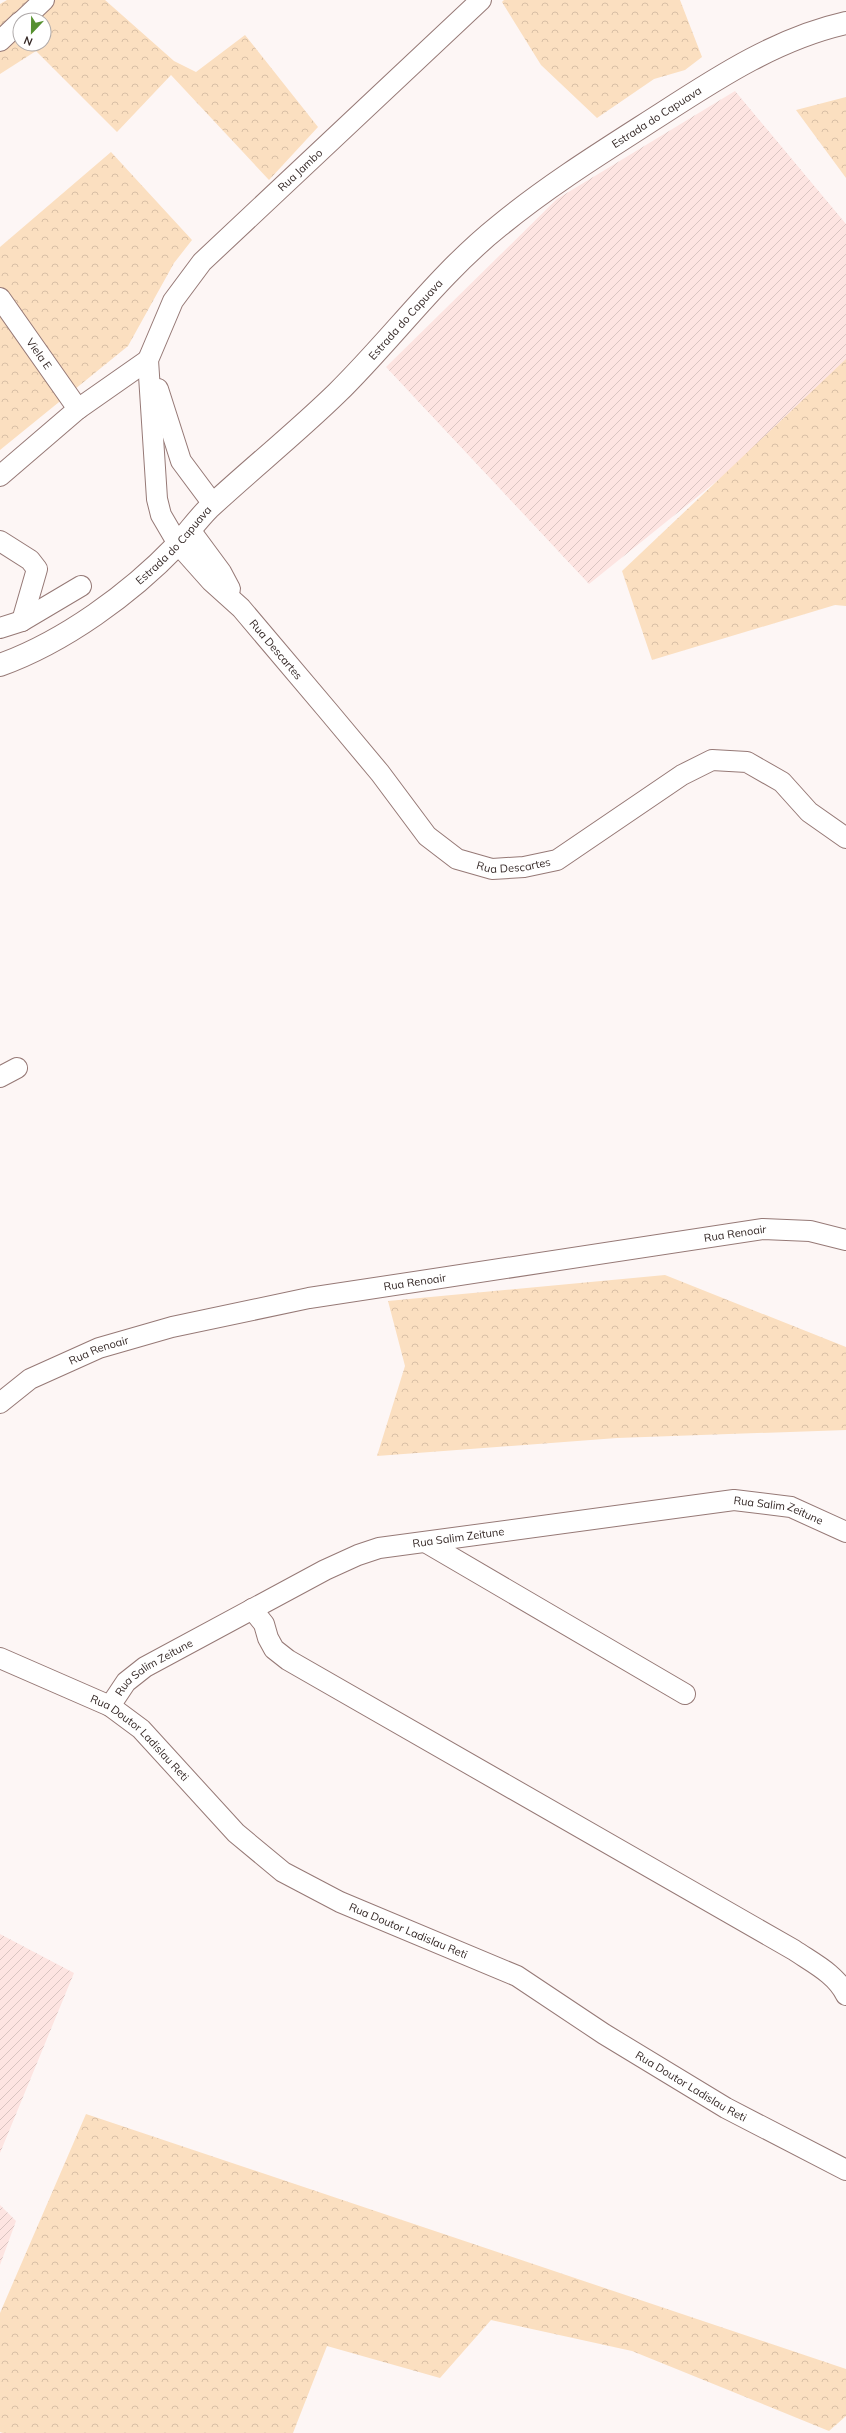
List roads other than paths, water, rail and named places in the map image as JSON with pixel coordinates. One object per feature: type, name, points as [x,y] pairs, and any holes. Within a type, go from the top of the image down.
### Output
[{"type":"main road","name":"Estrada do Capuava","points":[[0,665],[26,656],[90,619],[157,564],[184,537],[213,504],[337,393],[453,269],[496,228],[549,187],[680,102],[750,60],[793,39],[824,28],[846,23]]},
{"type":"street","points":[[31,12],[44,0]]},
{"type":"street","name":"Rua Jambo","points":[[148,360],[174,301],[202,262],[481,0]]},
{"type":"street","points":[[0,41],[12,30]]},
{"type":"street","name":"Viela E","points":[[0,298],[78,409]]},
{"type":"street","points":[[0,476],[78,409],[148,360],[181,461],[213,504]]},
{"type":"street","name":"Rua Descartes","points":[[148,360],[157,499],[160,515],[221,572],[241,608],[380,773],[427,836],[458,859],[492,869],[524,867],[557,860],[682,775],[712,760],[747,762],[782,782],[809,812],[846,838]]},
{"type":"street","points":[[0,541],[30,560],[37,569],[22,621]]},
{"type":"street","points":[[0,628],[22,621],[81,586]]},
{"type":"street","name":"Rua Renoair","points":[[0,1403],[30,1379],[98,1348],[172,1327],[309,1298],[763,1229],[810,1232],[846,1240]]},
{"type":"street","name":"Rua Salim Zeitune","points":[[110,1706],[126,1682],[145,1667],[325,1570],[358,1555],[401,1544],[427,1543],[734,1500],[791,1507],[846,1532]]},
{"type":"street","points":[[427,1543],[685,1694]]},
{"type":"street","points":[[252,1609],[264,1624],[268,1638],[274,1649],[288,1660],[794,1950],[827,1972],[841,1985],[846,1995]]},
{"type":"street","name":"Rua Doutor Ladislau Reti","points":[[0,1658],[110,1706],[141,1729],[236,1833],[283,1872],[340,1902],[517,1976],[604,2034],[726,2108],[846,2170]]}]
